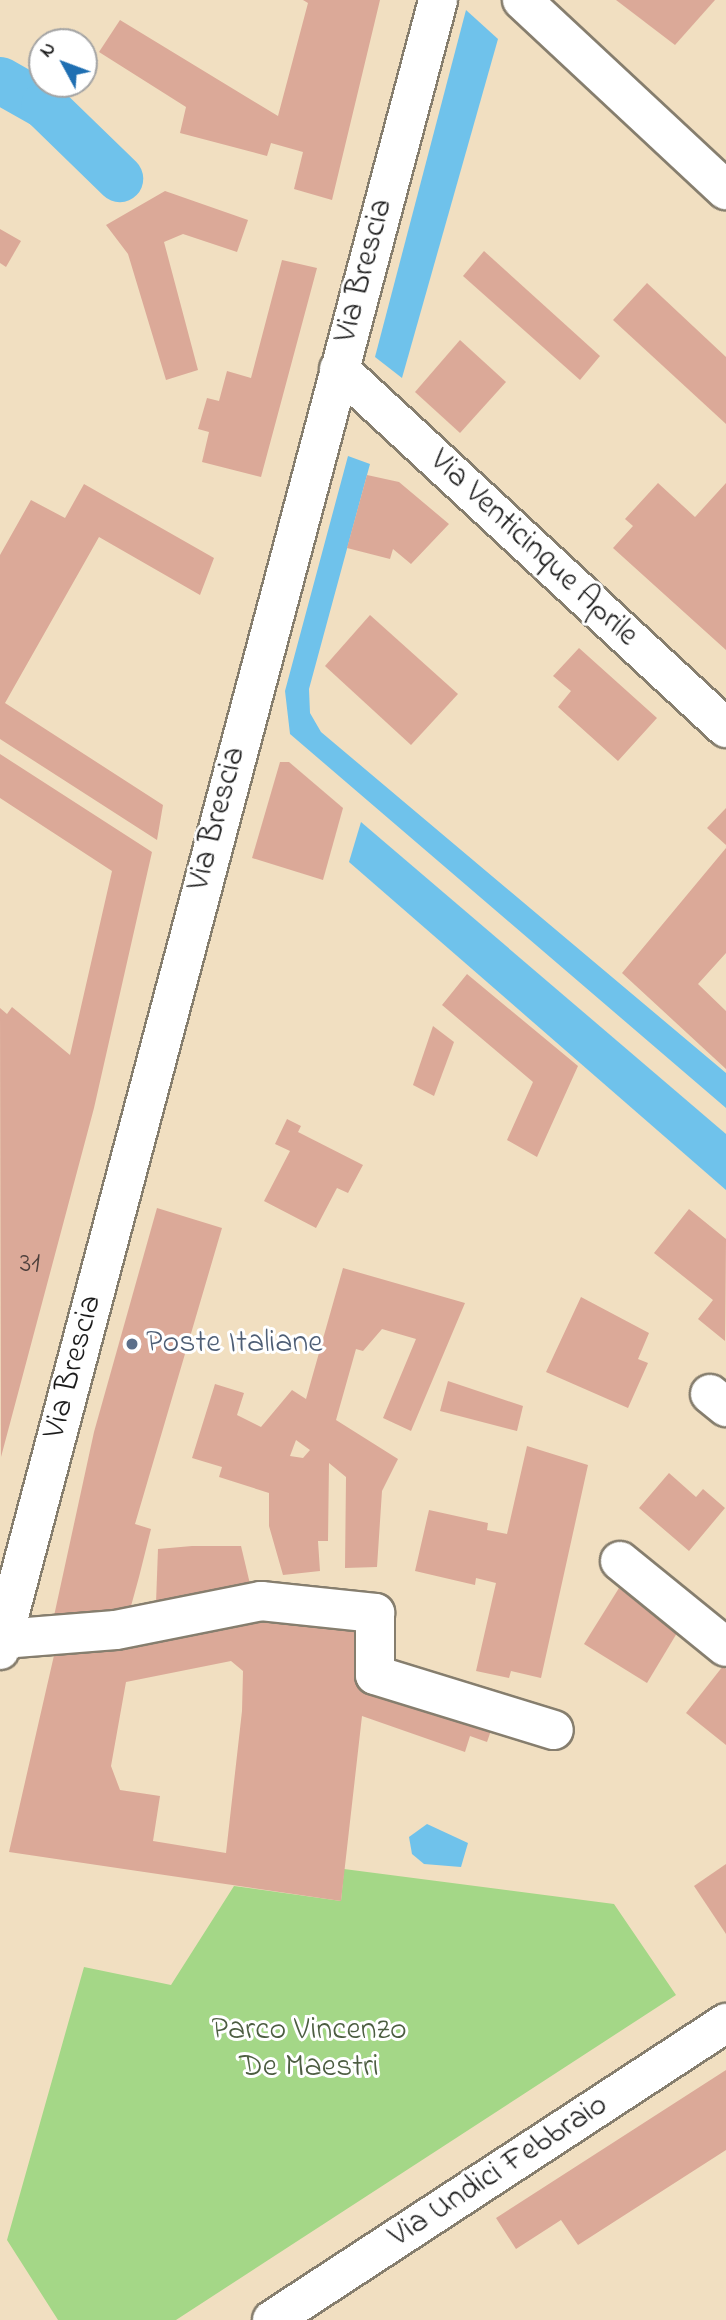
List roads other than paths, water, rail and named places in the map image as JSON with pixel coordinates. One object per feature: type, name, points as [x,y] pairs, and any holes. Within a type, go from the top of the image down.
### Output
[{"type":"street","name":"Via Brescia","points":[[438,0],[1,1644],[116,1630],[261,1601],[375,1613],[375,1675],[554,1730]]},
{"type":"street","points":[[522,0],[726,190]]},
{"type":"street","name":"Via Venticinque Aprile","points":[[339,369],[726,728]]},
{"type":"street","points":[[620,1560],[726,1647]]},
{"type":"street","name":"Via Undici Febbraio","points":[[272,2320],[726,2023]]},
{"type":"water","points":[[466,10],[498,39],[402,378],[375,357]]},
{"type":"water","points":[[348,456],[370,464],[309,689],[310,713],[321,732],[726,1073],[726,1108],[290,734],[285,691]]},
{"type":"water","points":[[361,822],[726,1134],[726,1190],[349,862]]},
{"type":"water","points":[[427,1824],[468,1843],[461,1867],[424,1864],[412,1854],[409,1837]]},
{"type":"waterway","points":[[0,80],[44,105],[119,178]]},
{"type":"place","name":"Poste Italiane","points":[[132,1344]]},
{"type":"park label","name":"Parco Vincenzo De Maestri","points":[[309,2050]]}]
